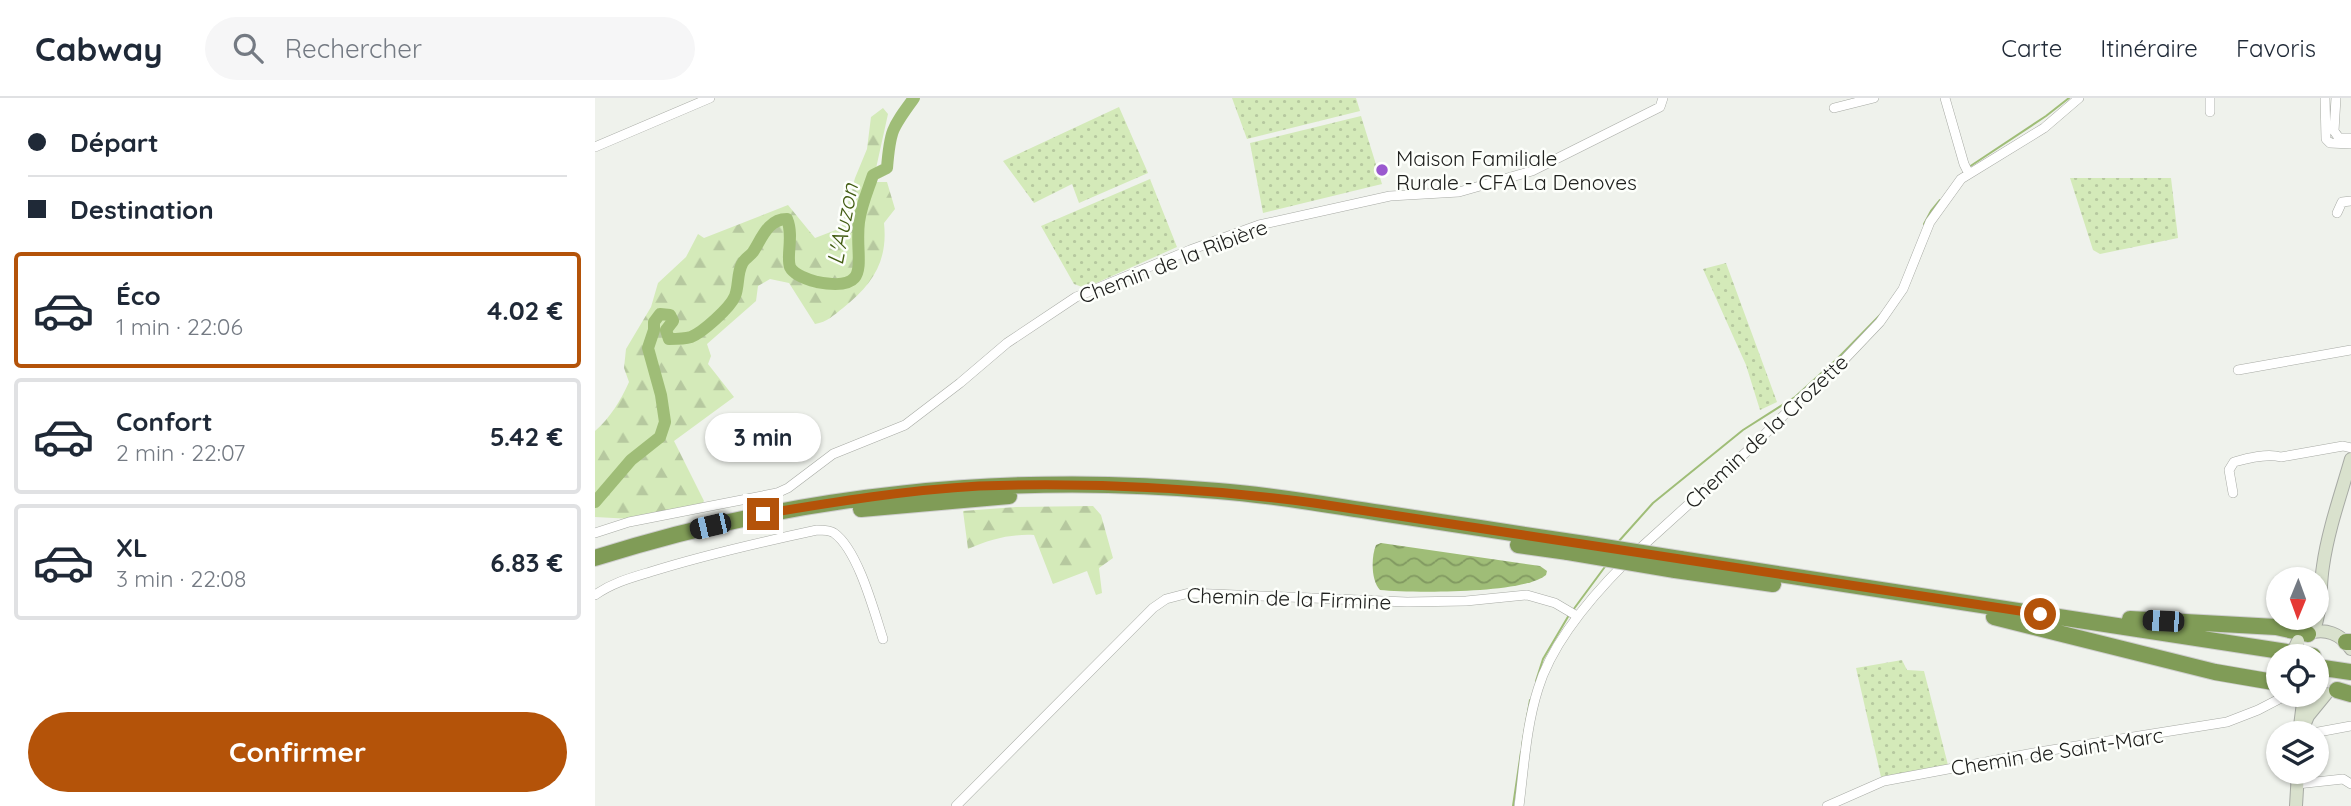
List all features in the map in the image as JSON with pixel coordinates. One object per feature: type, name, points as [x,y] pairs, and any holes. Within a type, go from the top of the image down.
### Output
[{"type":"highway","points":[[595,558],[657,538],[763,514],[838,501],[977,486],[1050,485],[1221,491],[1585,544],[1678,564]]},
{"type":"highway","points":[[595,568],[661,547],[845,511],[977,498],[1052,495],[1154,497],[1313,513],[1568,552],[1678,564],[2266,650]]},
{"type":"highway","points":[[1993,612],[2276,627],[2307,635]]},
{"type":"highway","points":[[1993,612],[2266,659]]},
{"type":"highway","points":[[1993,612],[2215,672],[2266,681]]},
{"type":"highway","points":[[2329,659],[2351,662]]},
{"type":"street","points":[[595,147],[710,98]]},
{"type":"street","name":"Chemin de la Ribière","points":[[595,533],[629,522],[778,493],[833,454],[905,425],[1007,343],[1076,297],[1259,225],[1390,195],[1459,192],[1532,171],[1660,107],[1664,98]]},
{"type":"street","points":[[1834,108],[1874,98]]},
{"type":"street","points":[[1945,98],[1969,174]]},
{"type":"street","name":"Chemin de la Crozette","points":[[1519,806],[1529,722],[1538,686],[1577,616],[1647,541],[1754,445],[1880,322],[1903,289],[1930,222],[1961,180],[2044,128],[2079,98]]},
{"type":"street","points":[[2210,98],[2210,112]]},
{"type":"street","points":[[2325,98],[2326,139],[2330,143],[2351,144]]},
{"type":"street","points":[[2336,98],[2334,131],[2339,138],[2351,138]]},
{"type":"street","points":[[2337,213],[2342,202],[2351,201]]},
{"type":"street","points":[[2238,370],[2351,350]]},
{"type":"street","points":[[2233,493],[2229,470],[2234,462],[2343,446],[2351,449]]},
{"type":"street","points":[[2323,567],[2351,459]]},
{"type":"street","points":[[595,595],[608,586],[668,566],[748,545],[826,530],[834,532],[858,566],[883,639]]},
{"type":"street","name":"Chemin de la Firmine","points":[[955,806],[1153,608],[1177,595],[1189,593],[1416,602],[1527,596],[1555,603],[1577,616]]},
{"type":"street","points":[[2329,618],[2347,643]]},
{"type":"street","points":[[2300,644],[2310,630]]},
{"type":"street","points":[[2307,635],[2324,631],[2347,643]]},
{"type":"street","points":[[2306,721],[2340,686]]},
{"type":"street","name":"Chemin de Saint-Marc","points":[[1827,806],[1884,781],[2227,722],[2266,706]]},
{"type":"street","points":[[2329,730],[2351,726]]},
{"type":"street","points":[[2329,779],[2343,779],[2351,784]]},
{"type":"street","points":[[2296,806],[2297,784]]},
{"type":"green space","name":"Maison Familiale Rurale - CFA La Denoves","points":[[1232,98],[1356,98],[1360,111],[1247,139]]},
{"type":"green space","points":[[1119,107],[1148,173],[1079,203],[1072,184],[1034,203],[1003,161]]},
{"type":"green space","points":[[883,108],[888,114],[873,182],[887,182],[895,209],[884,223],[884,249],[870,281],[837,313],[815,324],[789,283],[770,279],[758,286],[756,301],[707,344],[711,356],[708,364],[734,397],[674,441],[704,501],[701,505],[632,519],[595,517],[595,431],[615,408],[629,382],[624,368],[626,349],[651,307],[658,283],[686,257],[698,234],[704,238],[788,205],[815,238],[841,228],[855,178],[867,149],[871,117]]},
{"type":"green space","points":[[1361,116],[1382,184],[1263,213],[1250,143]]},
{"type":"green space","points":[[2070,178],[2171,178],[2178,238],[2100,254],[2093,250]]},
{"type":"green space","points":[[1150,179],[1177,247],[1085,288],[1074,284],[1041,226]]},
{"type":"green space","points":[[1726,263],[1777,402],[1760,410],[1746,365],[1703,269]]},
{"type":"green space","points":[[1093,506],[1101,515],[1113,558],[1099,568],[1102,593],[1096,595],[1087,571],[1053,584],[1034,535],[1000,538],[968,549],[963,511]]},
{"type":"green space","points":[[1902,660],[1907,670],[1924,671],[1948,765],[1881,777],[1856,668]]},
{"type":"water","points":[[1381,543],[1540,566],[1547,571],[1546,575],[1534,581],[1492,589],[1441,592],[1380,590],[1373,575],[1373,562],[1376,545]]},
{"type":"waterway","name":"L'Auzon","points":[[595,502],[631,460],[660,437],[665,422],[661,395],[648,348],[654,322],[660,314],[670,315],[673,321],[666,330],[669,339],[691,337],[709,325],[728,307],[735,296],[743,262],[753,252],[766,230],[780,220],[787,219],[789,225],[789,262],[795,272],[814,281],[835,284],[847,283],[854,278],[859,261],[861,210],[873,175],[887,168],[893,130],[914,98]]},
{"type":"waterway","points":[[1969,167],[2069,98]]},
{"type":"waterway","points":[[1924,224],[1940,200]]},
{"type":"waterway","points":[[1619,541],[1653,503],[1743,430],[1795,397],[1881,314]]},
{"type":"waterway","points":[[1573,610],[1607,564]]},
{"type":"waterway","points":[[1536,681],[1543,659],[1569,615]]},
{"type":"waterway","points":[[1522,746],[1530,700]]},
{"type":"waterway","points":[[1513,806],[1521,752]]},
{"type":"place","name":"Maison Familiale Rurale - CFA La Denoves","points":[[1382,170]]},
{"type":"route","points":[[763,514],[890,494],[977,486],[1116,485],[1221,491],[2040,614]]}]
